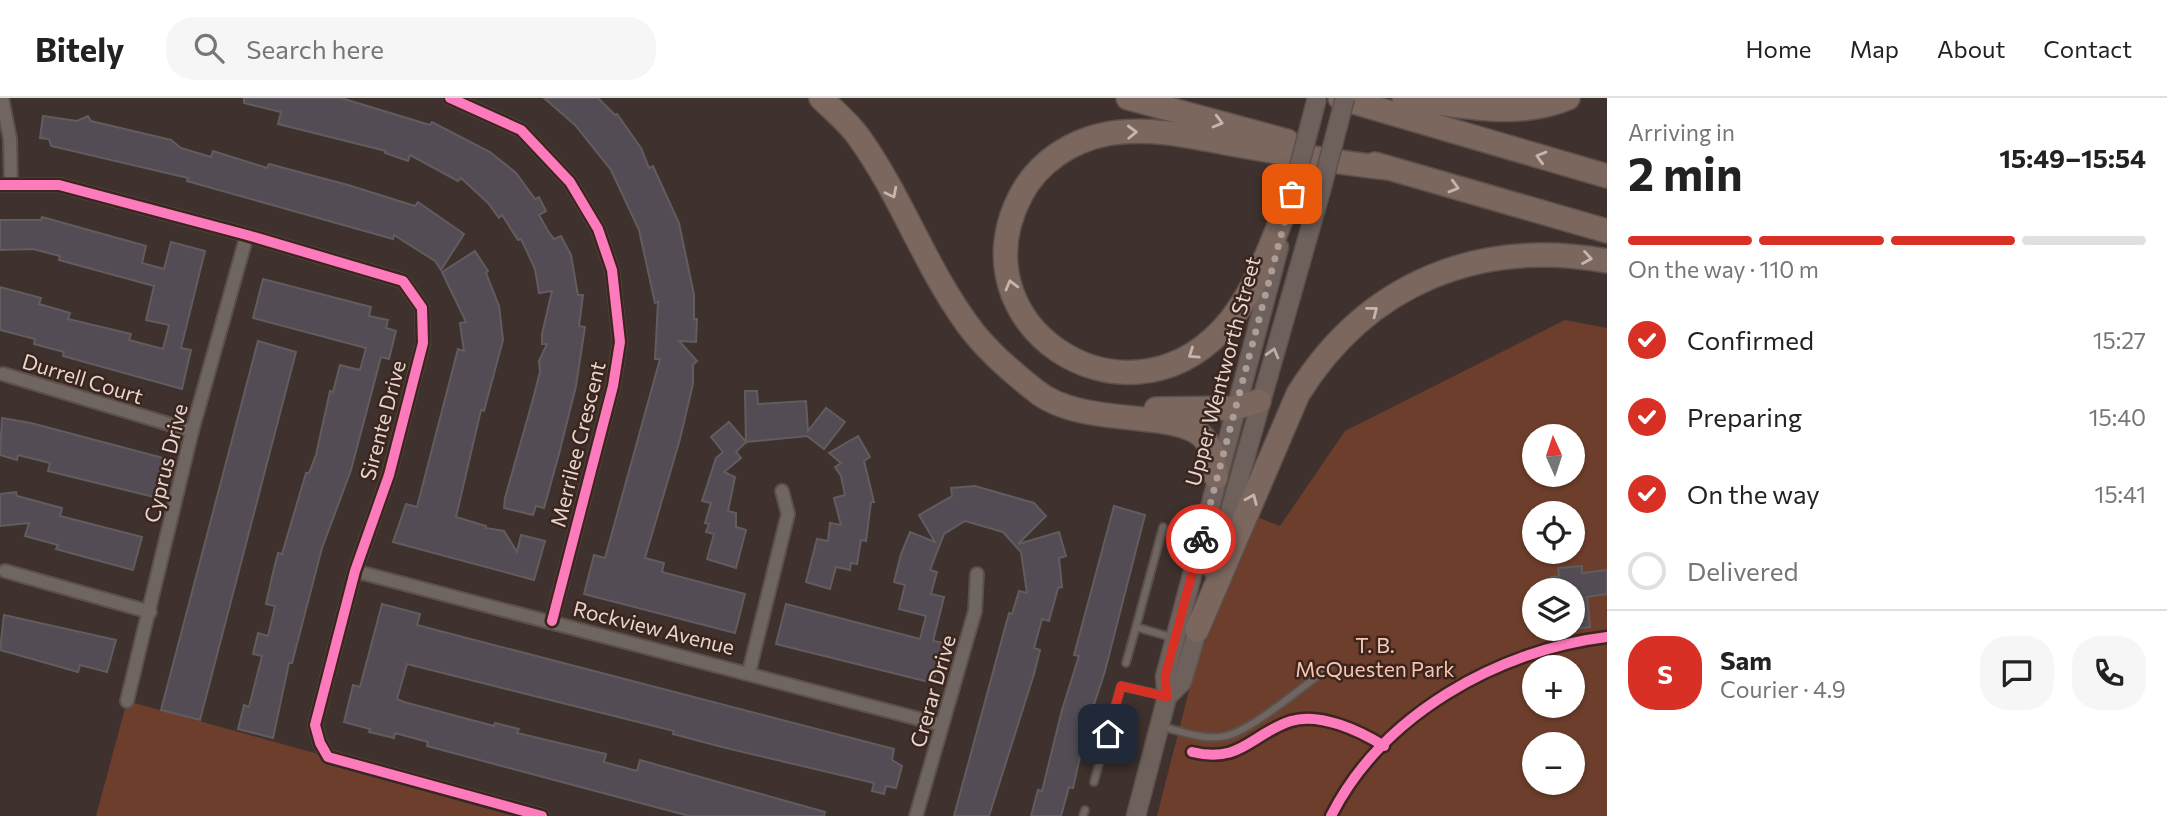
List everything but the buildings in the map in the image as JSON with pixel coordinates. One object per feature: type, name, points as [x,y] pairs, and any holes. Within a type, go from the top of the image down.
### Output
[{"type":"highway","points":[[821,98],[857,135],[884,178],[951,300],[974,333],[1000,361],[1040,394],[1063,405],[1107,417],[1166,422],[1192,429],[1209,446],[1216,477]]},
{"type":"highway","points":[[1128,98],[1388,168],[1607,231]]},
{"type":"highway","points":[[1343,98],[1607,176]]},
{"type":"highway","points":[[1404,98],[1511,110],[1537,108],[1568,98]]},
{"type":"highway","points":[[1293,192],[1234,314],[1204,346],[1182,361],[1162,369],[1118,374],[1074,362],[1042,340],[1020,309],[1011,289],[1007,244],[1017,203],[1041,168],[1058,153],[1080,142],[1115,133],[1153,132],[1388,168]]},
{"type":"highway","points":[[1197,630],[1290,411],[1314,369],[1350,329],[1374,309],[1409,287],[1450,269],[1479,261],[1547,254],[1607,261]]},
{"type":"highway","points":[[1000,361],[1058,390],[1112,405],[1172,409],[1235,408],[1259,401]]},
{"type":"main road","name":"Upper Wentworth Street","points":[[1136,816],[1167,697],[1165,677],[1317,98]]},
{"type":"main road","name":"Upper Wentworth Street","points":[[1167,697],[1182,682],[1259,401],[1320,194],[1343,98]]},
{"type":"street","points":[[2,98],[10,139],[6,184]]},
{"type":"street","name":"Merrilee Crescent","points":[[450,98],[521,130],[570,182],[598,229],[612,270],[620,342],[613,386],[552,621]]},
{"type":"street","name":"Sirente Drive","points":[[6,184],[59,185],[247,235],[403,281],[422,307],[423,343],[389,475],[355,571],[315,725],[320,743],[328,757],[542,816]]},
{"type":"street","name":"Cyprus Drive","points":[[127,701],[192,431],[247,235]]},
{"type":"street","name":"Durrell Court","points":[[3,374],[192,431]]},
{"type":"street","points":[[749,672],[788,514],[782,491]]},
{"type":"street","points":[[5,571],[150,612]]},
{"type":"street","name":"Rockview Avenue","points":[[355,571],[942,724]]},
{"type":"street","name":"Crerar Drive","points":[[916,816],[975,611],[977,574]]},
{"type":"lane","points":[[1126,663],[1163,527]]},
{"type":"lane","points":[[1136,627],[1176,638]]},
{"type":"lane","points":[[1159,727],[1205,737],[1224,737],[1241,730],[1330,667]]},
{"type":"lane","points":[[1094,782],[1121,686],[1167,697]]},
{"type":"green space","name":"T. B. McQuesten Park","points":[[1565,320],[1607,328],[1607,816],[1157,816],[1194,671],[1254,516],[1280,526],[1345,431]]},
{"type":"green space","points":[[127,701],[542,816],[96,816]]},
{"type":"cycle path","points":[[450,98],[521,130],[570,182],[598,229],[612,270],[620,342],[613,386],[552,621]]},
{"type":"cycle path","points":[[0,185],[59,185],[247,235],[403,281],[422,308],[423,343],[389,475],[355,571],[315,725],[320,743],[328,757],[542,816]]},
{"type":"cycle path","points":[[1331,816],[1353,780],[1380,747],[1412,718],[1447,694],[1485,673],[1525,656],[1566,644],[1607,637]]},
{"type":"cycle path","points":[[1192,752],[1209,755],[1234,751],[1277,727],[1302,719],[1339,724],[1384,746]]},
{"type":"way so far","points":[[1201,539],[1292,194]]},
{"type":"route","points":[[1108,734],[1121,686],[1167,697],[1165,677],[1201,539]]}]
